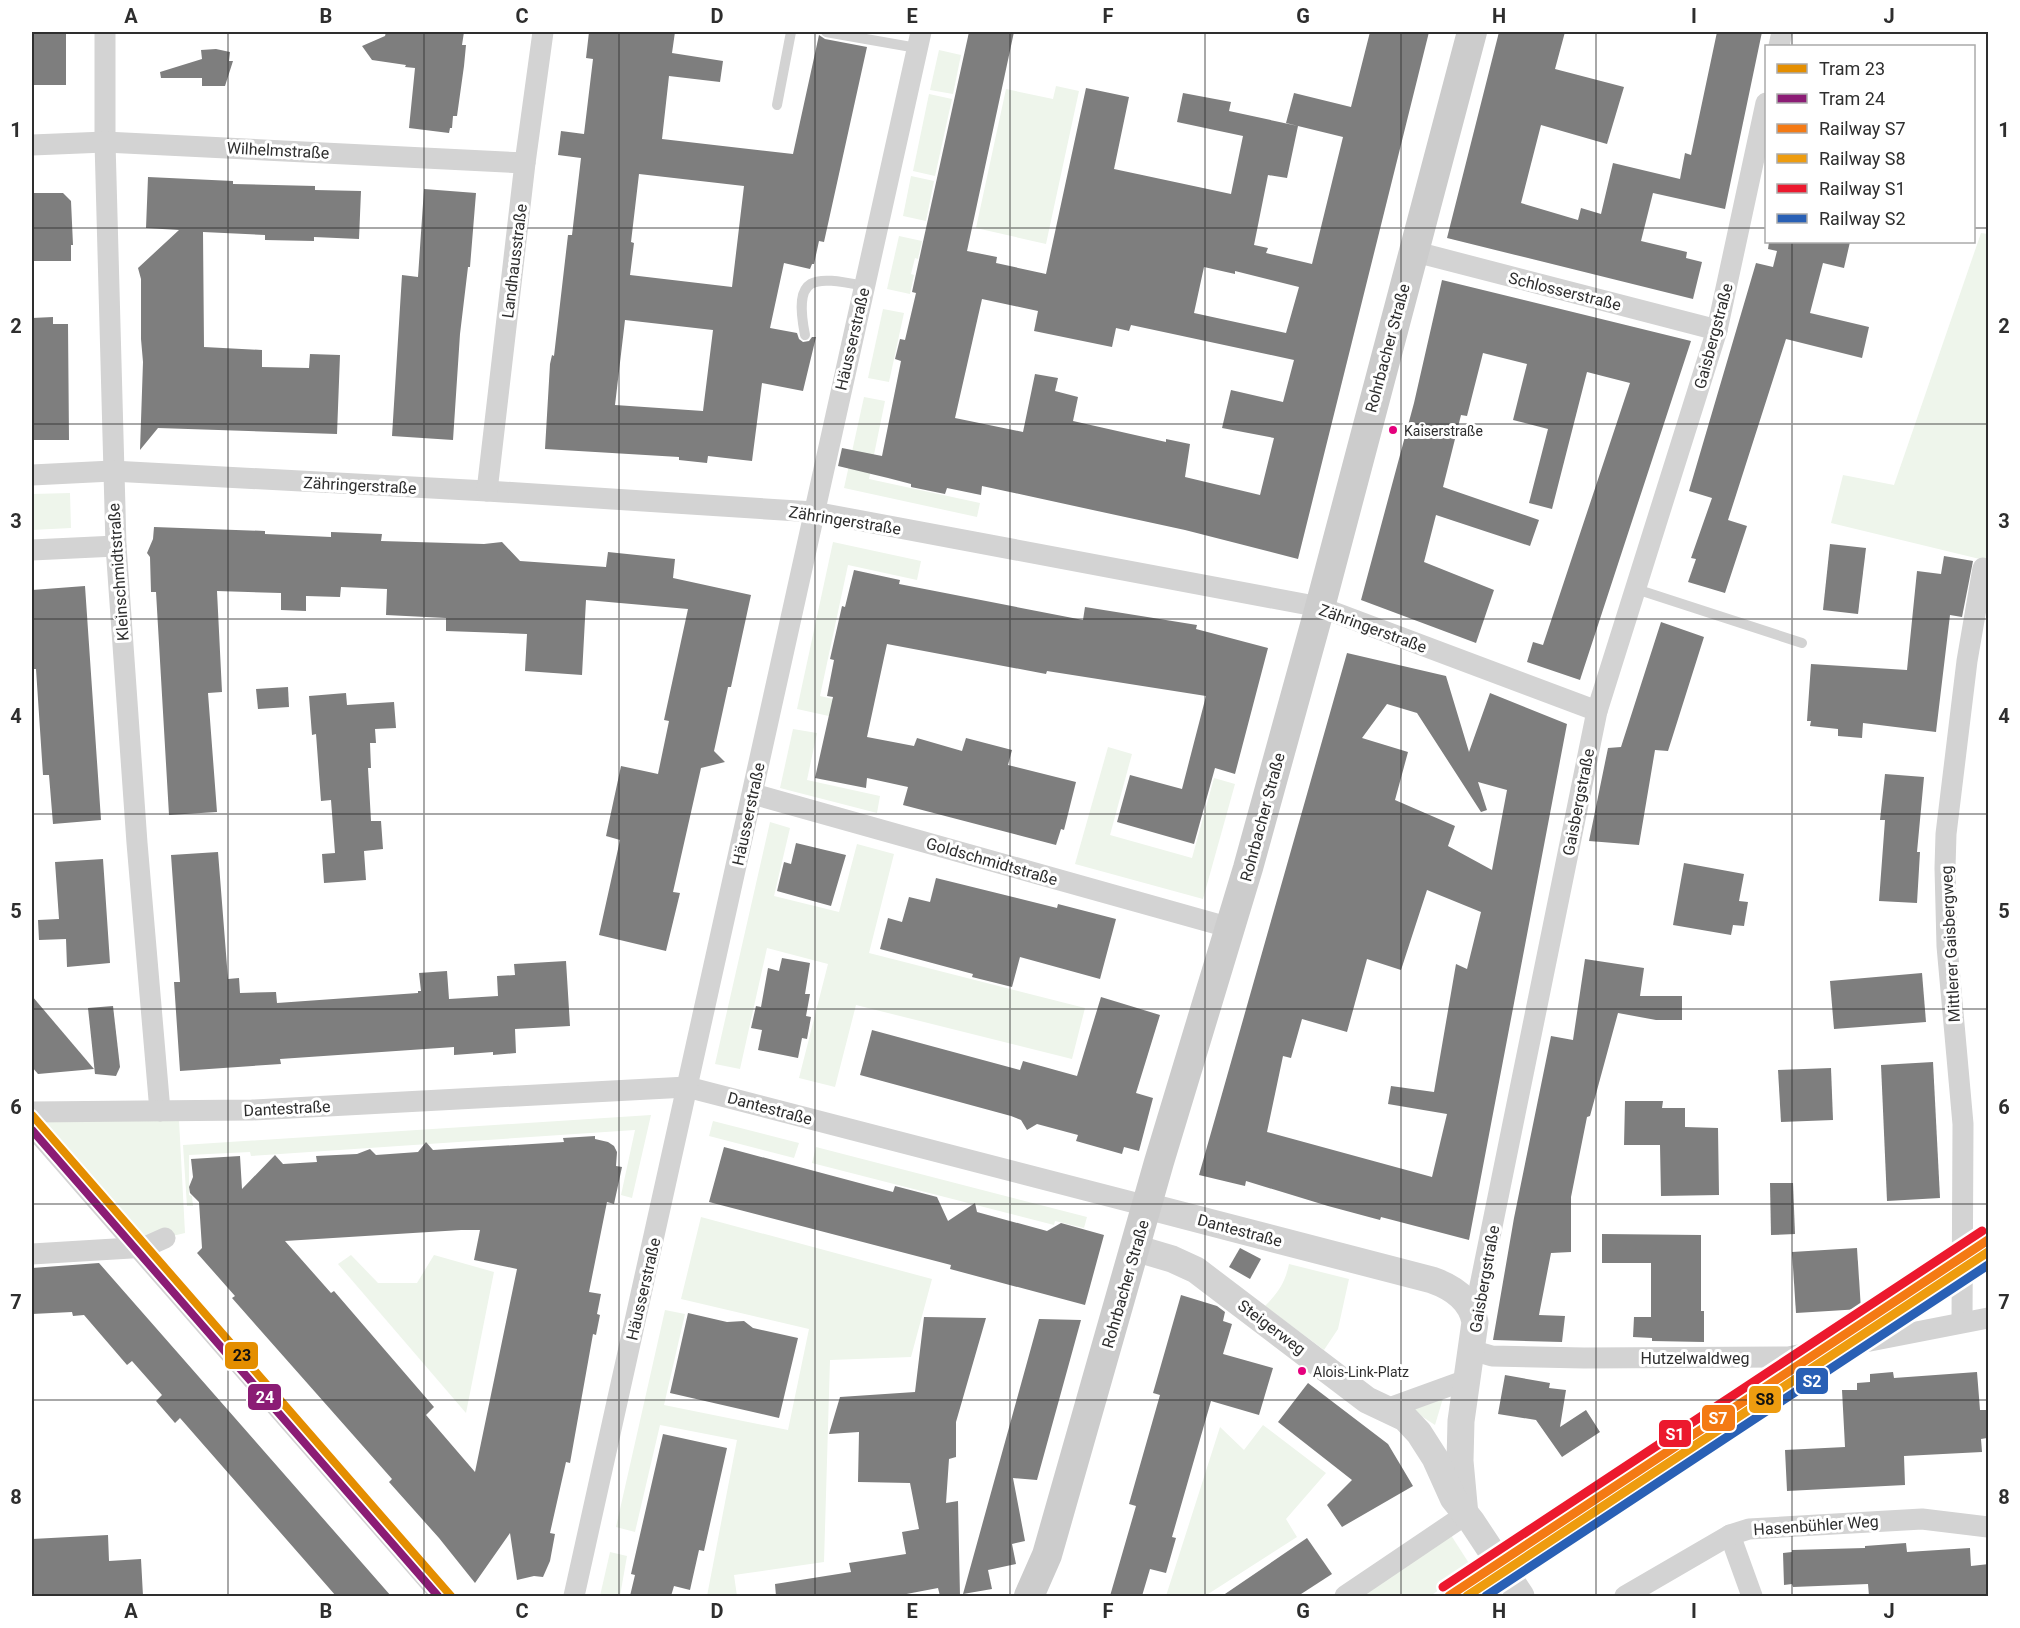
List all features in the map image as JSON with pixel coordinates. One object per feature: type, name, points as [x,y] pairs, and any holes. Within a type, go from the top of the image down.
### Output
[{"type":"main road","name":"Rohrbacher Straße","points":[[1029,1596],[1050,1546],[1147,1206],[1231,928],[1320,607],[1472,32]]},
{"type":"street","name":"Kleinschmidtstraße","points":[[105,32],[112,471],[138,854],[160,1111]]},
{"type":"street","name":"Landhausstraße","points":[[487,491],[525,163],[543,32]]},
{"type":"street","name":"Häusserstraße","points":[[574,1596],[919,40]]},
{"type":"street","name":"Gaisbergstraße","points":[[1468,1519],[1460,1442],[1466,1380],[1475,1331],[1474,1315],[1597,711],[1717,330],[1765,112]]},
{"type":"street","name":"Wilhelmstraße","points":[[32,145],[105,142],[525,163]]},
{"type":"street","name":"Schlosserstraße","points":[[1412,252],[1717,330]]},
{"type":"street","name":"Zähringerstraße","points":[[32,475],[112,471],[487,491],[814,512],[1320,607],[1597,711]]},
{"type":"street","points":[[32,550],[116,546]]},
{"type":"street","name":"Mittlerer Gaisbergweg","points":[[1962,1322],[1963,1124],[1947,946],[1945,868],[1946,834],[1967,661],[1983,568]]},
{"type":"street","name":"Goldschmidtstraße","points":[[753,794],[1231,928]]},
{"type":"street","name":"Dantestraße","points":[[32,1112],[252,1110],[687,1087],[1432,1280],[1457,1291],[1471,1307],[1474,1315]]},
{"type":"street","points":[[32,1126],[442,1596]]},
{"type":"street","points":[[32,1254],[138,1248],[165,1238]]},
{"type":"street","name":"Steigerweg","points":[[1135,1248],[1172,1259],[1196,1270],[1367,1400],[1405,1418],[1419,1433],[1435,1458],[1453,1498],[1521,1596]]},
{"type":"street","name":"Hutzelwaldweg","points":[[1471,1350],[1492,1356],[1788,1357],[1989,1318]]},
{"type":"street","points":[[1386,1409],[1466,1380]]},
{"type":"street","points":[[1346,1596],[1468,1519]]},
{"type":"street","name":"Hasenbühler Weg","points":[[1625,1596],[1730,1535],[1749,1528],[1922,1519],[1989,1527]]},
{"type":"street","points":[[1730,1535],[1752,1596]]},
{"type":"lane","points":[[777,105],[791,32]]},
{"type":"lane","points":[[826,32],[919,40]]},
{"type":"lane","points":[[806,335],[800,309],[802,294],[810,284],[828,279],[864,286]]},
{"type":"lane","points":[[1636,589],[1802,643]]},
{"type":"shaded area","points":[[939,50],[961,55],[953,94],[930,90]]},
{"type":"shaded area","points":[[1056,86],[1079,91],[1046,244],[976,228],[1006,89],[1053,99]]},
{"type":"shaded area","points":[[929,94],[952,99],[935,176],[913,171]]},
{"type":"shaded area","points":[[911,176],[934,181],[926,221],[903,216]]},
{"type":"shaded area","points":[[1981,233],[1988,234],[1988,561],[1831,523],[1843,475],[1894,485]]},
{"type":"shaded area","points":[[899,236],[922,241],[918,259],[915,258],[911,274],[914,275],[910,294],[887,289]]},
{"type":"shaded area","points":[[883,309],[904,313],[889,382],[868,378]]},
{"type":"shaded area","points":[[864,397],[885,401],[869,479],[980,503],[977,517],[844,488]]},
{"type":"shaded area","points":[[70,493],[71,528],[32,530],[32,494]]},
{"type":"shaded area","points":[[833,542],[921,561],[917,580],[848,565],[820,696],[851,703],[847,720],[797,709]]},
{"type":"shaded area","points":[[793,729],[817,733],[807,780],[880,796],[877,813],[780,788]]},
{"type":"shaded area","points":[[1108,747],[1132,754],[1110,835],[1192,858],[1214,778],[1235,784],[1203,899],[1075,864]]},
{"type":"shaded area","points":[[770,822],[790,828],[774,896],[839,912],[857,844],[894,854],[869,953],[1085,1008],[1072,1059],[856,1005],[835,1087],[799,1078],[828,964],[767,948],[740,1069],[715,1064]]},
{"type":"shaded area","points":[[651,1115],[632,1198],[621,1195],[635,1130],[251,1156],[250,1152],[189,1155],[189,1195],[192,1196],[193,1206],[187,1206],[183,1145]]},
{"type":"shaded area","points":[[39,1117],[179,1120],[185,1233],[147,1242]]},
{"type":"shaded area","points":[[713,1121],[799,1143],[794,1158],[709,1136]]},
{"type":"shaded area","points":[[816,1147],[1087,1217],[1084,1228],[1055,1221],[1054,1225],[812,1163]]},
{"type":"shaded area","points":[[701,1217],[932,1279],[911,1357],[830,1360],[824,1562],[734,1575],[737,1596],[707,1596],[737,1440],[660,1425],[635,1532],[616,1527],[665,1310],[685,1314],[664,1405],[788,1430],[809,1329],[681,1299]]},
{"type":"shaded area","points":[[351,1255],[378,1283],[417,1283],[434,1255],[494,1272],[466,1413],[338,1264]]},
{"type":"shaded area","points":[[1289,1264],[1349,1279],[1338,1329],[1324,1350],[1265,1306],[1280,1287]]},
{"type":"shaded area","points":[[1444,1395],[1435,1425],[1409,1408]]},
{"type":"shaded area","points":[[1263,1425],[1326,1473],[1286,1519],[1297,1537],[1205,1596],[1166,1596],[1220,1427],[1244,1450]]},
{"type":"shaded area","points":[[1447,1529],[1472,1568],[1430,1596],[1346,1596]]},
{"type":"shaded area","points":[[610,1552],[627,1556],[620,1596],[600,1596]]},
{"type":"building","points":[[32,32],[66,32],[66,85],[32,85]]},
{"type":"building","points":[[386,32],[464,32],[462,45],[466,45],[457,116],[453,116],[449,133],[409,128],[415,68],[372,60],[362,46],[385,36]]},
{"type":"building","points":[[589,32],[675,32],[672,53],[723,61],[720,82],[669,76],[662,139],[793,154],[819,35],[825,39],[867,47],[824,242],[819,241],[814,264],[810,269],[784,263],[770,328],[797,333],[803,342],[816,337],[803,391],[762,383],[752,461],[708,456],[707,463],[679,460],[679,457],[545,449],[550,364],[552,355],[554,356],[568,235],[572,235],[581,158],[558,155],[561,131],[584,134],[593,59],[586,58]],"holes":[[[639,174],[744,186],[732,287],[630,275],[634,243],[631,242]],[[625,320],[713,330],[703,411],[615,405]]]},
{"type":"building","points":[[969,32],[1014,32],[967,251],[997,257],[996,263],[1046,274],[1086,88],[1129,97],[1114,169],[1231,194],[1243,136],[1177,122],[1183,93],[1231,102],[1229,111],[1298,126],[1286,123],[1294,93],[1351,107],[1370,32],[1429,32],[1298,559],[1185,530],[982,486],[981,495],[947,488],[945,494],[911,487],[911,484],[838,466],[842,448],[882,456],[901,361],[895,359],[900,339],[905,340],[916,293],[912,292]],"holes":[[[1298,126],[1343,137],[1312,264],[1266,253],[1268,248],[1254,245],[1268,175],[1287,178]],[[1204,267],[1235,274],[1235,271],[1299,287],[1286,333],[1194,313]],[[982,299],[1038,311],[1034,331],[1112,347],[1116,328],[1129,331],[1131,325],[1294,360],[1283,402],[1231,390],[1222,428],[1274,438],[1260,495],[1185,477],[1190,444],[1166,439],[1166,442],[1073,421],[1078,397],[1055,391],[1058,378],[1035,374],[1023,432],[955,418]]]},
{"type":"building","points":[[1499,32],[1565,32],[1555,69],[1624,87],[1607,144],[1541,125],[1521,203],[1578,220],[1581,208],[1601,214],[1613,163],[1680,179],[1685,153],[1691,155],[1717,32],[1762,32],[1725,209],[1653,193],[1641,241],[1687,252],[1686,258],[1702,262],[1693,299],[1447,238]]},
{"type":"building","points":[[216,49],[230,52],[229,61],[233,61],[225,86],[202,86],[202,78],[161,78],[160,72],[202,59],[201,50]]},
{"type":"building","points":[[148,177],[233,181],[233,184],[315,186],[315,190],[361,191],[359,239],[314,237],[314,241],[265,240],[265,235],[203,232],[204,347],[262,350],[262,367],[309,368],[310,354],[340,355],[337,434],[158,428],[140,450],[143,362],[141,279],[138,268],[179,230],[146,228]]},
{"type":"building","points":[[424,189],[476,193],[470,267],[468,267],[460,334],[453,440],[392,436],[402,275],[418,277]]},
{"type":"building","points":[[32,193],[63,193],[71,201],[73,245],[71,245],[71,261],[32,261]]},
{"type":"building","points":[[1769,243],[1850,243],[1844,268],[1823,263],[1810,313],[1869,327],[1862,358],[1786,339],[1728,520],[1747,526],[1725,593],[1688,582],[1696,559],[1691,558],[1712,498],[1689,491],[1756,263],[1773,267],[1777,251],[1768,249]]},
{"type":"building","points":[[1442,280],[1691,341],[1580,680],[1527,662],[1533,642],[1543,645],[1630,383],[1587,372],[1552,509],[1529,503],[1548,429],[1513,420],[1527,364],[1483,353],[1467,416],[1461,415],[1443,487],[1539,520],[1530,546],[1436,515],[1424,562],[1494,590],[1476,643],[1361,600],[1414,403]]},
{"type":"building","points":[[53,317],[53,324],[68,324],[69,440],[32,440],[32,318]]},
{"type":"building","points":[[154,527],[265,531],[265,534],[331,537],[331,532],[382,534],[381,541],[484,544],[502,542],[520,561],[606,567],[608,552],[675,559],[673,578],[751,595],[714,751],[725,762],[701,768],[673,892],[680,893],[666,951],[599,935],[620,840],[606,836],[621,766],[658,774],[669,721],[664,720],[688,609],[586,600],[582,675],[525,671],[527,634],[446,631],[446,618],[386,615],[387,589],[341,587],[340,597],[306,596],[306,611],[281,610],[281,593],[217,591],[222,692],[208,693],[217,812],[169,815],[156,592],[151,592],[150,557],[147,553],[153,539]]},
{"type":"building","points":[[1830,544],[1866,548],[1858,614],[1823,610]]},
{"type":"building","points":[[1944,556],[1973,561],[1962,617],[1950,615],[1936,732],[1863,723],[1862,738],[1838,736],[1838,729],[1810,726],[1811,721],[1807,721],[1811,664],[1907,670],[1917,571],[1941,574]]},
{"type":"building","points":[[854,570],[900,580],[899,584],[1083,620],[1085,607],[1197,625],[1196,629],[1268,648],[1235,774],[1215,768],[1194,844],[1117,822],[1130,775],[1182,789],[1206,696],[1047,671],[1046,674],[887,644],[867,737],[914,746],[917,738],[962,751],[966,738],[1012,750],[1008,765],[1076,782],[1064,830],[1061,829],[1056,845],[903,805],[908,787],[867,778],[866,788],[815,778],[833,697],[827,696],[834,660],[830,659],[842,606],[845,607]]},
{"type":"building","points":[[85,586],[101,820],[53,824],[49,775],[43,775],[36,669],[34,669],[32,645],[32,590]]},
{"type":"building","points":[[1661,622],[1704,637],[1668,751],[1655,750],[1639,845],[1589,841],[1608,748],[1621,747]]},
{"type":"building","points":[[1347,653],[1446,676],[1469,752],[1490,693],[1567,724],[1469,1240],[1381,1217],[1380,1220],[1246,1181],[1245,1186],[1199,1175]],"holes":[[[1387,704],[1417,713],[1481,812],[1487,810],[1478,782],[1507,790],[1492,870],[1448,846],[1455,826],[1395,800],[1408,752],[1362,738]],[[1427,890],[1481,912],[1467,969],[1456,964],[1434,1092],[1391,1086],[1388,1104],[1447,1114],[1432,1177],[1267,1132],[1283,1056],[1291,1058],[1302,1019],[1347,1032],[1367,959],[1401,970]]]},
{"type":"building","points":[[288,687],[289,707],[258,709],[256,689]]},
{"type":"building","points":[[346,693],[347,705],[394,702],[396,728],[375,729],[376,743],[370,743],[371,768],[368,768],[371,821],[381,821],[383,849],[364,851],[366,880],[324,883],[322,854],[335,853],[331,800],[321,801],[316,734],[312,735],[309,696]]},
{"type":"building","points":[[1885,774],[1924,777],[1917,852],[1920,852],[1917,903],[1879,901],[1885,820],[1880,820]]},
{"type":"building","points":[[796,843],[846,855],[831,906],[777,891],[784,862],[791,864]]},
{"type":"building","points":[[218,852],[228,979],[239,978],[240,993],[276,992],[277,1003],[418,993],[421,991],[419,973],[447,971],[449,999],[498,996],[497,976],[515,975],[514,964],[566,961],[570,1026],[515,1029],[516,1053],[454,1055],[454,1047],[280,1059],[281,1064],[180,1071],[174,982],[180,982],[171,855]]},
{"type":"building","points":[[103,859],[110,963],[67,967],[66,939],[39,940],[38,920],[59,919],[55,862]]},
{"type":"building","points":[[1684,863],[1744,874],[1739,901],[1748,902],[1744,926],[1733,925],[1731,935],[1673,925]]},
{"type":"building","points":[[936,878],[1057,908],[1058,904],[1116,919],[1100,979],[1020,957],[1012,987],[880,949],[888,918],[902,922],[909,897],[930,902]]},
{"type":"building","points":[[782,958],[810,963],[805,994],[810,994],[806,1016],[811,1017],[807,1039],[802,1038],[798,1058],[758,1050],[762,1030],[751,1028],[756,1006],[761,1007],[768,968],[779,971]]},
{"type":"building","points":[[1585,959],[1644,968],[1640,996],[1682,996],[1682,1020],[1656,1020],[1618,1013],[1590,1116],[1587,1117],[1571,1197],[1571,1252],[1551,1253],[1539,1315],[1565,1316],[1562,1342],[1493,1340],[1514,1218],[1551,1036],[1573,1040]]},
{"type":"building","points":[[1922,973],[1926,1022],[1834,1029],[1830,981]]},
{"type":"building","points":[[32,996],[94,1069],[38,1074],[32,1067]]},
{"type":"building","points":[[1101,997],[1160,1015],[1136,1093],[1153,1098],[1139,1151],[1124,1147],[1122,1154],[1076,1141],[1078,1135],[1037,1124],[1027,1130],[1021,1120],[1011,1116],[860,1075],[872,1030],[1020,1070],[1023,1061],[1077,1076]]},
{"type":"building","points":[[113,1006],[120,1067],[116,1076],[95,1074],[88,1008]]},
{"type":"building","points":[[1933,1062],[1940,1198],[1887,1201],[1881,1065]]},
{"type":"building","points":[[1831,1068],[1833,1120],[1781,1122],[1778,1070]]},
{"type":"building","points":[[1625,1101],[1663,1101],[1662,1108],[1685,1108],[1685,1127],[1718,1128],[1719,1195],[1661,1196],[1660,1145],[1624,1145]]},
{"type":"building","points":[[595,1136],[595,1139],[608,1142],[617,1152],[616,1166],[622,1167],[614,1204],[607,1202],[589,1292],[601,1294],[597,1314],[600,1315],[596,1335],[593,1334],[570,1463],[566,1462],[550,1533],[555,1534],[550,1561],[543,1577],[534,1576],[517,1580],[510,1533],[475,1583],[389,1482],[392,1479],[232,1298],[235,1296],[197,1253],[202,1248],[199,1202],[190,1193],[189,1187],[193,1177],[191,1159],[240,1156],[242,1189],[275,1155],[283,1164],[317,1162],[316,1156],[357,1154],[370,1149],[376,1155],[418,1152],[426,1142],[433,1150],[564,1142],[563,1138]],"holes":[[[480,1230],[474,1260],[517,1269],[475,1472],[426,1415],[434,1407],[334,1291],[331,1293],[285,1241]]]},
{"type":"building","points":[[724,1147],[893,1192],[895,1186],[937,1197],[948,1221],[975,1203],[977,1212],[1047,1231],[1061,1223],[1104,1235],[1085,1305],[950,1269],[951,1265],[709,1202]]},
{"type":"building","points":[[1770,1183],[1793,1183],[1795,1234],[1771,1235]]},
{"type":"building","points":[[1602,1234],[1701,1235],[1701,1311],[1704,1311],[1704,1342],[1652,1341],[1652,1338],[1633,1337],[1634,1317],[1651,1317],[1651,1263],[1602,1263]]},
{"type":"building","points":[[1240,1248],[1261,1259],[1250,1279],[1229,1267]]},
{"type":"building","points":[[1857,1248],[1861,1309],[1796,1313],[1792,1252]]},
{"type":"building","points":[[99,1263],[391,1596],[336,1596],[180,1418],[175,1423],[156,1401],[162,1395],[132,1361],[127,1365],[84,1315],[73,1316],[72,1312],[32,1314],[32,1268]]},
{"type":"building","points":[[1181,1295],[1217,1306],[1225,1312],[1223,1321],[1232,1324],[1223,1354],[1273,1368],[1259,1415],[1211,1401],[1172,1537],[1176,1538],[1166,1573],[1150,1569],[1142,1596],[1110,1596],[1136,1506],[1129,1504],[1160,1395],[1153,1393]]},
{"type":"building","points":[[688,1313],[727,1322],[744,1321],[753,1328],[798,1338],[779,1418],[670,1393]]},
{"type":"building","points":[[924,1317],[986,1318],[956,1422],[956,1457],[949,1459],[946,1503],[958,1501],[960,1596],[940,1596],[938,1588],[896,1596],[776,1596],[775,1584],[851,1572],[849,1563],[906,1554],[902,1532],[919,1529],[910,1483],[858,1482],[859,1432],[829,1434],[840,1397],[915,1392]]},
{"type":"building","points":[[1039,1319],[1081,1320],[1037,1480],[1013,1478],[1025,1541],[1012,1544],[1016,1564],[988,1570],[992,1589],[963,1594]]},
{"type":"building","points":[[1893,1372],[1894,1378],[1977,1372],[1980,1410],[1986,1410],[1987,1438],[1981,1439],[1982,1452],[1904,1456],[1905,1485],[1787,1491],[1785,1450],[1845,1447],[1842,1390],[1857,1390],[1857,1383],[1870,1382],[1870,1374]]},
{"type":"building","points":[[1505,1375],[1550,1383],[1549,1388],[1566,1390],[1560,1427],[1586,1410],[1600,1432],[1562,1457],[1536,1420],[1498,1414]]},
{"type":"building","points":[[1308,1383],[1388,1444],[1413,1486],[1342,1527],[1327,1505],[1352,1480],[1278,1422]]},
{"type":"building","points":[[663,1434],[727,1448],[704,1551],[699,1550],[690,1590],[674,1586],[671,1596],[630,1596],[635,1575],[631,1574]]},
{"type":"building","points":[[108,1535],[109,1561],[141,1559],[143,1596],[32,1596],[32,1539]]},
{"type":"building","points":[[1307,1538],[1332,1574],[1298,1596],[1222,1596]]},
{"type":"building","points":[[1906,1543],[1907,1552],[1970,1548],[1971,1566],[1989,1564],[1989,1596],[1869,1596],[1868,1584],[1793,1587],[1792,1584],[1784,1585],[1783,1553],[1792,1552],[1792,1550],[1865,1548],[1865,1546]]},
{"type":"tram line","name":"23","points":[[32,1115],[451,1596]]},
{"type":"tram line","name":"24","points":[[32,1130],[438,1596]]},
{"type":"rail line","name":"S1","points":[[1443,1587],[1982,1231]]},
{"type":"rail line","name":"S7","points":[[1449,1596],[1988,1240]]},
{"type":"rail line","name":"S8","points":[[1467,1596],[1988,1252]]},
{"type":"rail line","name":"S2","points":[[1486,1596],[1988,1265]]},
{"type":"place","name":"Kaiserstraße","points":[[1393,430]]},
{"type":"place","name":"Alois-Link-Platz","points":[[1302,1371]]}]
